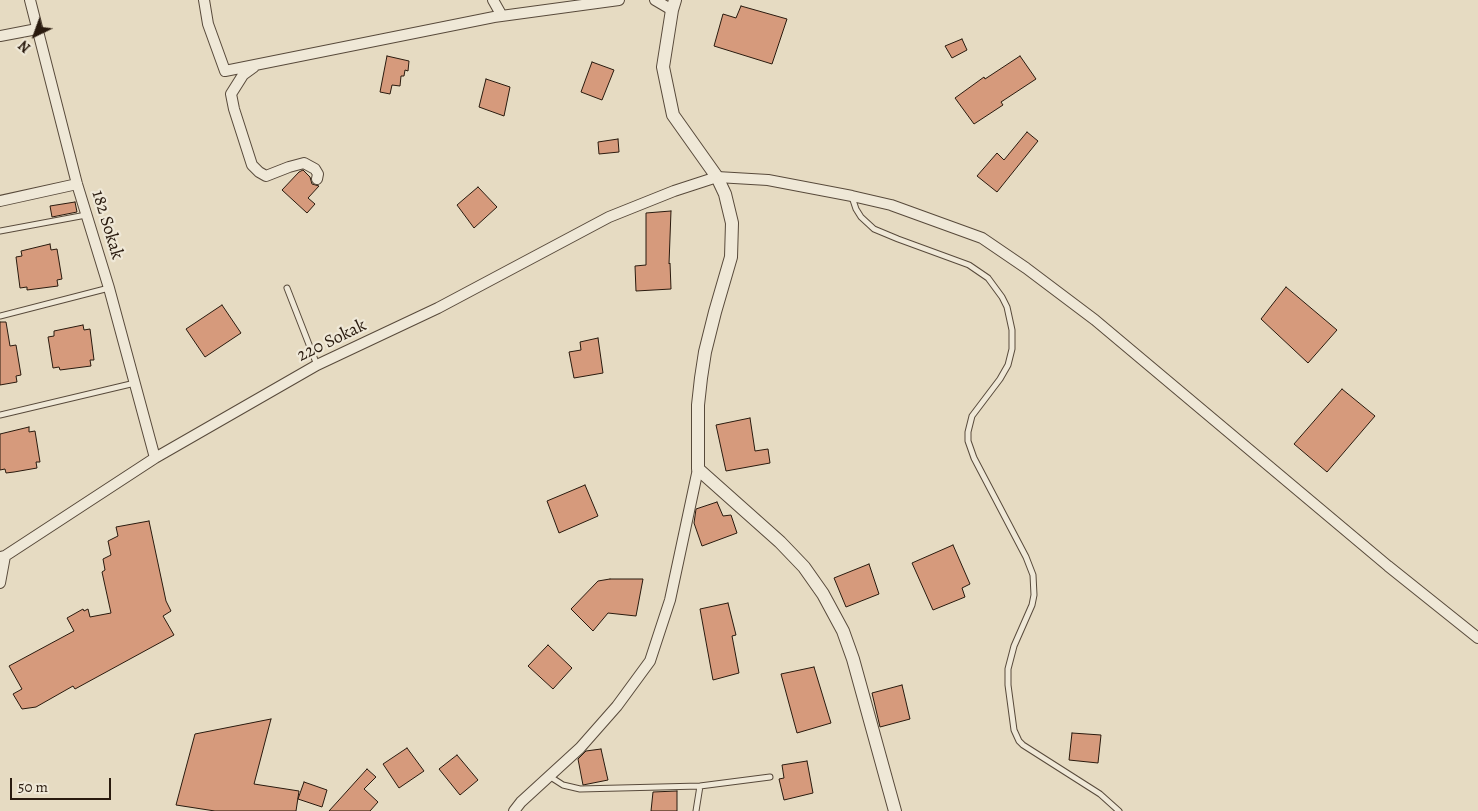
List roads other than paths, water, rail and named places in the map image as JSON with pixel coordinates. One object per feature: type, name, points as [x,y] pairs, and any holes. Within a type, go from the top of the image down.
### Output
[{"type":"street","name":"182 Sokak","points":[[30,0],[77,184],[110,288],[155,458]]},
{"type":"street","points":[[204,0],[208,24],[225,71],[502,16],[619,0]]},
{"type":"street","points":[[493,0],[502,16]]},
{"type":"street","points":[[514,811],[580,748],[650,662],[670,600],[698,469],[700,378],[715,312],[731,257],[732,223],[717,177],[673,115],[663,67],[674,5],[656,0]]},
{"type":"street","points":[[0,36],[37,29]]},
{"type":"street","points":[[257,65],[243,76],[232,94],[234,109],[252,165],[266,176],[304,163],[315,169],[318,174],[317,179]]},
{"type":"street","points":[[717,177],[768,180],[852,196],[891,205],[982,238],[1026,268],[1095,320],[1381,560],[1478,638]]},
{"type":"street","name":"220 Sokak","points":[[0,583],[2,557],[155,458],[317,365],[438,308],[608,217],[674,191],[717,177]]},
{"type":"street","points":[[0,200],[77,184]]},
{"type":"street","points":[[698,469],[780,542],[804,567],[823,594],[843,632],[853,658],[895,811]]},
{"type":"lane","points":[[852,196],[861,217],[874,228],[898,239],[969,265],[979,271],[996,287],[1007,307],[1012,330],[1010,357],[1000,379],[972,416],[968,441],[974,458],[1026,557],[1033,575],[1034,595],[1032,605],[1014,646],[1008,669],[1008,685],[1014,730],[1023,745],[1100,794],[1119,811]]},
{"type":"lane","points":[[0,231],[86,215]]},
{"type":"lane","points":[[0,316],[110,288]]},
{"type":"lane","points":[[287,288],[317,365]]},
{"type":"lane","points":[[0,415],[135,382]]},
{"type":"lane","points":[[549,776],[563,786],[580,790],[700,786],[770,776]]},
{"type":"lane","points":[[696,811],[700,786]]}]
